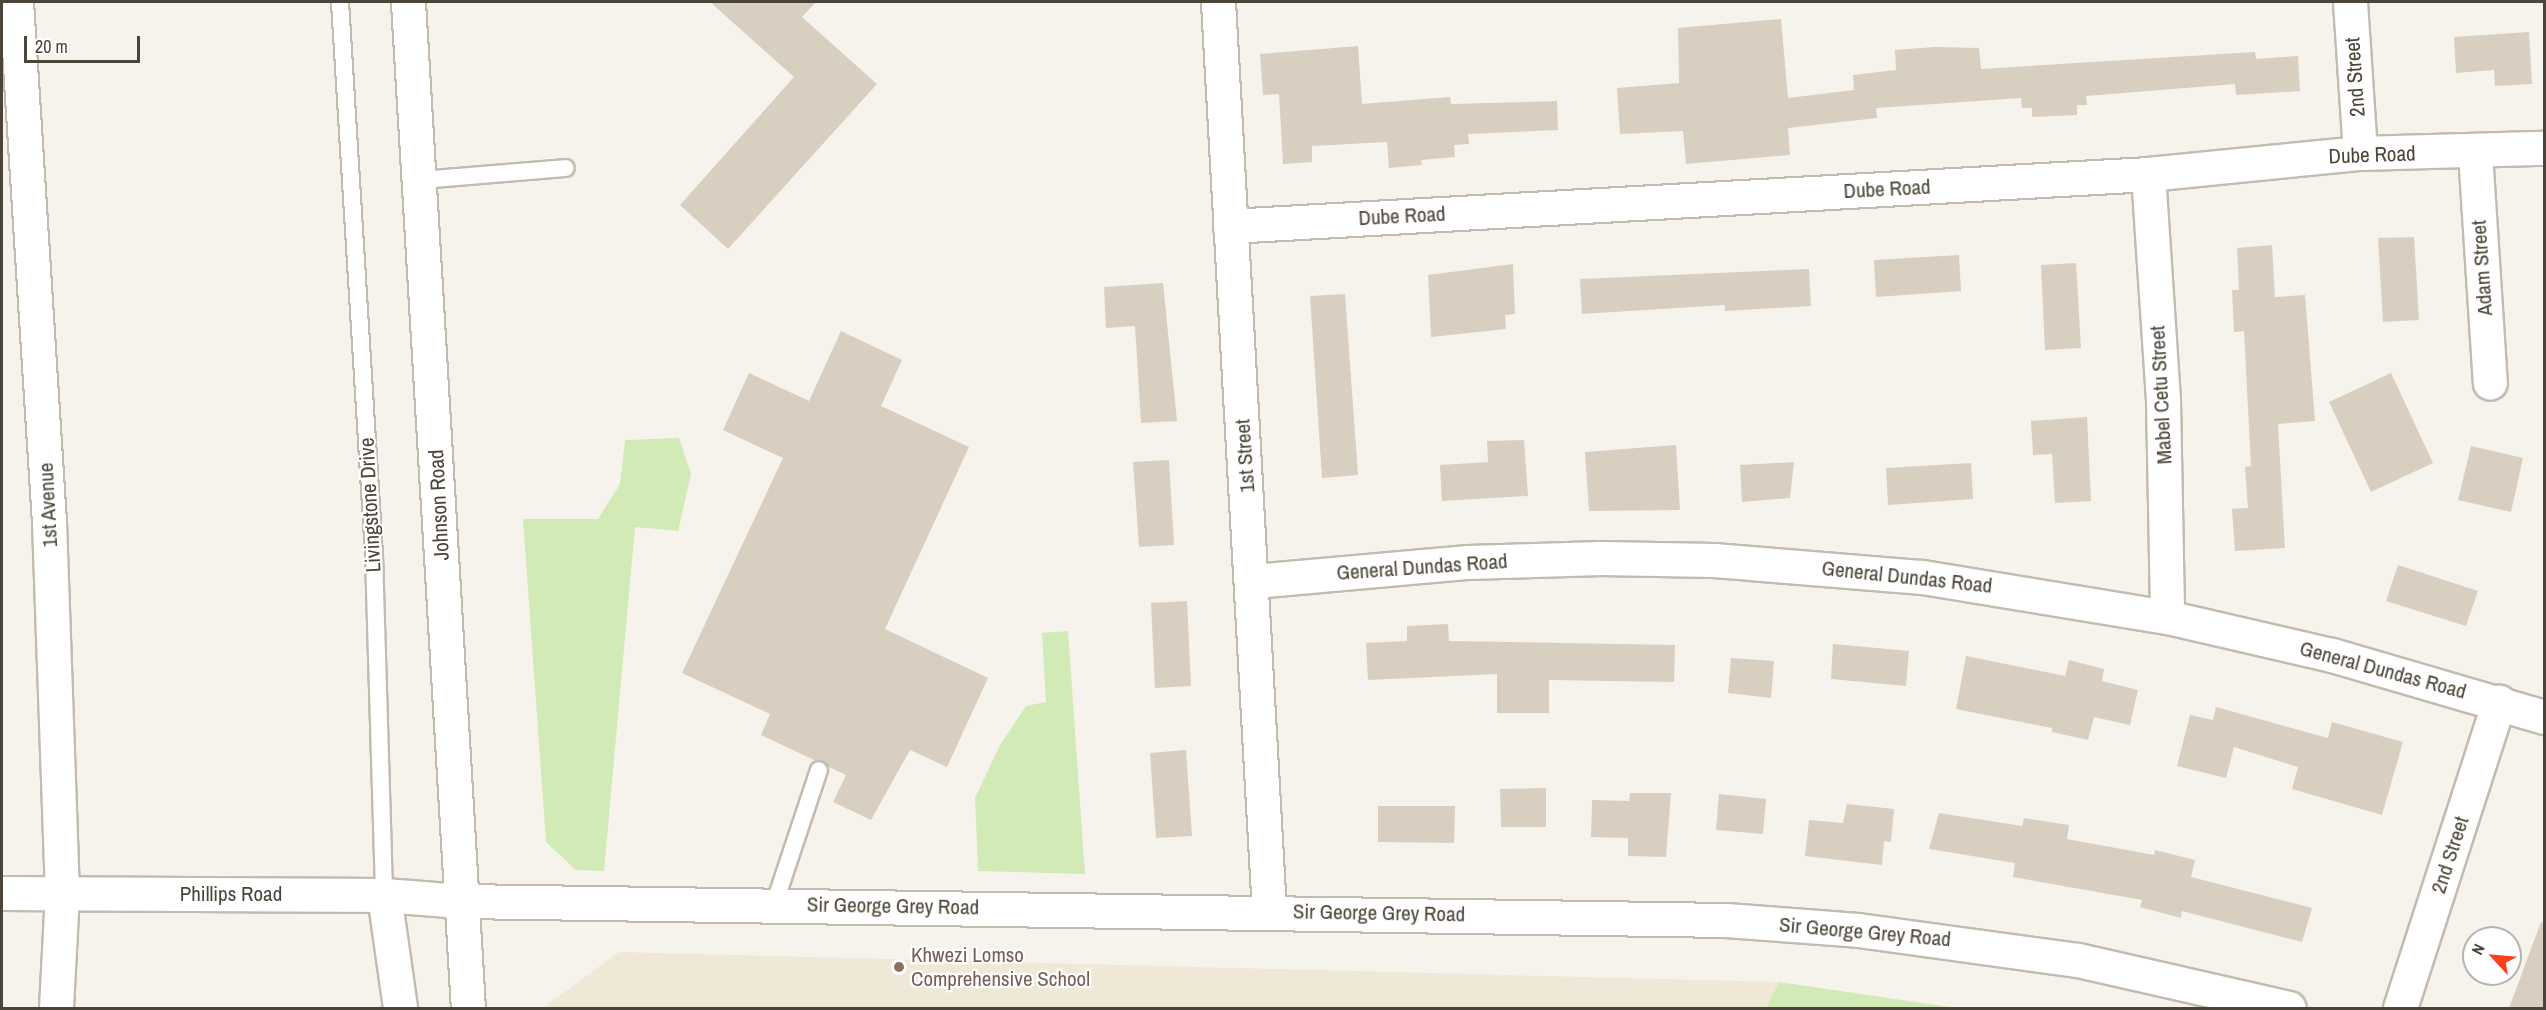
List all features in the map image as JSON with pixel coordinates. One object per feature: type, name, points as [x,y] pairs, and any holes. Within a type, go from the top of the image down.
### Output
[{"type":"street","name":"1st Avenue","points":[[16,2],[48,511],[62,893],[56,1008]]},
{"type":"street","name":"Johnson Road","points":[[408,2],[468,1008]]},
{"type":"street","name":"1st Street","points":[[1218,2],[1230,226],[1254,581],[1269,911]]},
{"type":"street","name":"2nd Street","points":[[2350,2],[2360,153]]},
{"type":"street","name":"Dube Road","points":[[1230,226],[2148,174],[2360,153],[2475,153],[2544,148]]},
{"type":"street","name":"Adam Street","points":[[2475,153],[2490,382]]},
{"type":"street","name":"Mabel Cetu Street","points":[[2148,174],[2163,401],[2167,617]]},
{"type":"street","name":"General Dundas Road","points":[[1254,581],[1468,562],[1714,561],[1922,577],[2167,617],[2332,655],[2544,717]]},
{"type":"street","name":"2nd Street","points":[[2400,1008],[2499,702]]},
{"type":"street","name":"Phillips Road","points":[[2,893],[384,895],[461,901]]},
{"type":"street","name":"Livingstone Drive","points":[[384,895],[400,1008]]},
{"type":"street","name":"Sir George Grey Road","points":[[461,901],[1269,911],[1726,920],[1858,930],[2078,960],[2289,1008]]},
{"type":"lane","name":"Livingstone Drive","points":[[340,2],[374,567],[384,895]]},
{"type":"lane","points":[[420,180],[566,168]]},
{"type":"lane","points":[[774,905],[819,770]]},
{"type":"shaded area","name":"Khwezi Lomso Comprehensive School","points":[[619,952],[1779,982],[1766,1008],[543,1008]]},
{"type":"green space","points":[[679,438],[691,474],[678,531],[635,527],[604,871],[576,870],[546,842],[523,519],[598,519],[620,484],[625,440]]},
{"type":"green space","points":[[1068,631],[1085,874],[978,871],[975,798],[1000,745],[1026,706],[1046,702],[1042,633]]},
{"type":"green space","points":[[1779,982],[1956,1008],[1766,1008]]},
{"type":"building","points":[[710,2],[816,2],[802,17],[877,84],[728,249],[680,205],[794,77]]},
{"type":"building","points":[[1781,19],[1788,98],[1854,90],[1853,75],[1896,70],[1895,50],[1935,47],[1979,48],[1981,69],[2255,52],[2256,59],[2298,56],[2300,91],[2236,95],[2235,84],[2086,96],[2087,105],[2077,105],[2077,115],[2032,117],[2032,108],[2022,108],[2021,98],[1876,108],[1877,118],[1788,128],[1790,155],[1686,164],[1683,131],[1620,134],[1617,88],[1679,83],[1678,28]]},
{"type":"building","points":[[2529,32],[2532,84],[2495,86],[2494,70],[2456,73],[2454,37]]},
{"type":"building","points":[[1358,46],[1362,104],[1450,97],[1451,104],[1557,101],[1558,130],[1468,134],[1469,144],[1454,145],[1455,157],[1421,160],[1422,165],[1389,168],[1387,142],[1312,146],[1312,162],[1283,164],[1279,94],[1263,95],[1260,54]]},
{"type":"building","points":[[2414,237],[2419,320],[2383,322],[2378,238]]},
{"type":"building","points":[[2272,245],[2275,297],[2305,295],[2315,421],[2278,424],[2285,548],[2235,551],[2232,509],[2248,508],[2245,467],[2251,466],[2244,331],[2234,332],[2232,290],[2239,290],[2237,248]]},
{"type":"building","points":[[1959,255],[1961,291],[1876,297],[1874,260]]},
{"type":"building","points":[[2076,263],[2081,348],[2045,350],[2041,265]]},
{"type":"building","points":[[1513,264],[1515,314],[1505,315],[1506,329],[1431,337],[1428,275]]},
{"type":"building","points":[[1809,269],[1811,306],[1725,311],[1725,305],[1582,314],[1580,279]]},
{"type":"building","points":[[1163,283],[1177,421],[1141,423],[1135,326],[1106,328],[1104,287]]},
{"type":"building","points":[[1345,294],[1358,475],[1322,478],[1310,296]]},
{"type":"building","points":[[841,331],[902,360],[881,406],[969,447],[885,629],[988,678],[947,767],[910,750],[871,820],[833,802],[846,775],[761,735],[770,714],[682,673],[783,458],[723,430],[749,373],[809,401]]},
{"type":"building","points":[[2391,373],[2433,463],[2371,492],[2329,402]]},
{"type":"building","points":[[2087,417],[2091,501],[2055,503],[2052,454],[2033,455],[2031,421]]},
{"type":"building","points":[[1524,440],[1528,496],[1442,501],[1440,465],[1488,462],[1487,441]]},
{"type":"building","points":[[1676,445],[1680,510],[1589,511],[1585,452]]},
{"type":"building","points":[[2471,446],[2523,458],[2511,512],[2458,500]]},
{"type":"building","points":[[1169,460],[1174,545],[1139,547],[1133,462]]},
{"type":"building","points":[[1794,462],[1790,498],[1742,502],[1740,465]]},
{"type":"building","points":[[1971,463],[1973,499],[1888,505],[1886,468]]},
{"type":"building","points":[[2398,565],[2478,591],[2466,626],[2386,601]]},
{"type":"building","points":[[1187,601],[1191,686],[1155,688],[1151,603]]},
{"type":"building","points":[[1448,624],[1449,641],[1675,645],[1674,682],[1549,680],[1549,713],[1497,713],[1497,674],[1368,680],[1366,643],[1407,641],[1407,626]]},
{"type":"building","points":[[1833,644],[1909,651],[1906,686],[1831,679]]},
{"type":"building","points":[[1966,656],[2065,676],[2069,660],[2104,669],[2102,681],[2138,690],[2130,725],[2094,717],[2088,740],[2052,732],[2052,728],[1956,709]]},
{"type":"building","points":[[1731,658],[1774,661],[1771,698],[1728,693]]},
{"type":"building","points":[[2216,707],[2328,738],[2332,722],[2403,742],[2382,815],[2292,789],[2298,767],[2234,747],[2226,778],[2177,766],[2190,715],[2213,720]]},
{"type":"building","points":[[1186,750],[1192,836],[1156,838],[1150,753]]},
{"type":"building","points":[[1546,788],[1546,827],[1501,827],[1500,789]]},
{"type":"building","points":[[1630,793],[1671,793],[1666,857],[1628,856],[1628,838],[1591,837],[1592,800],[1629,801]]},
{"type":"building","points":[[1719,794],[1766,799],[1763,834],[1716,830]]},
{"type":"building","points":[[1847,804],[1894,809],[1891,842],[1884,841],[1882,865],[1805,856],[1809,820],[1843,823]]},
{"type":"building","points":[[1378,806],[1455,806],[1454,843],[1378,842]]},
{"type":"building","points":[[1939,813],[2022,826],[2024,818],[2069,825],[2067,839],[2154,855],[2155,850],[2195,860],[2191,877],[2312,908],[2302,942],[2182,911],[2181,918],[2140,907],[2142,900],[2013,877],[2015,863],[1929,849]]},
{"type":"building","points":[[2541,922],[2544,923],[2544,1008],[2509,1008],[2517,986],[2522,986],[2522,973]]},
{"type":"place","name":"Khwezi Lomso Comprehensive School","points":[[899,967]]}]
